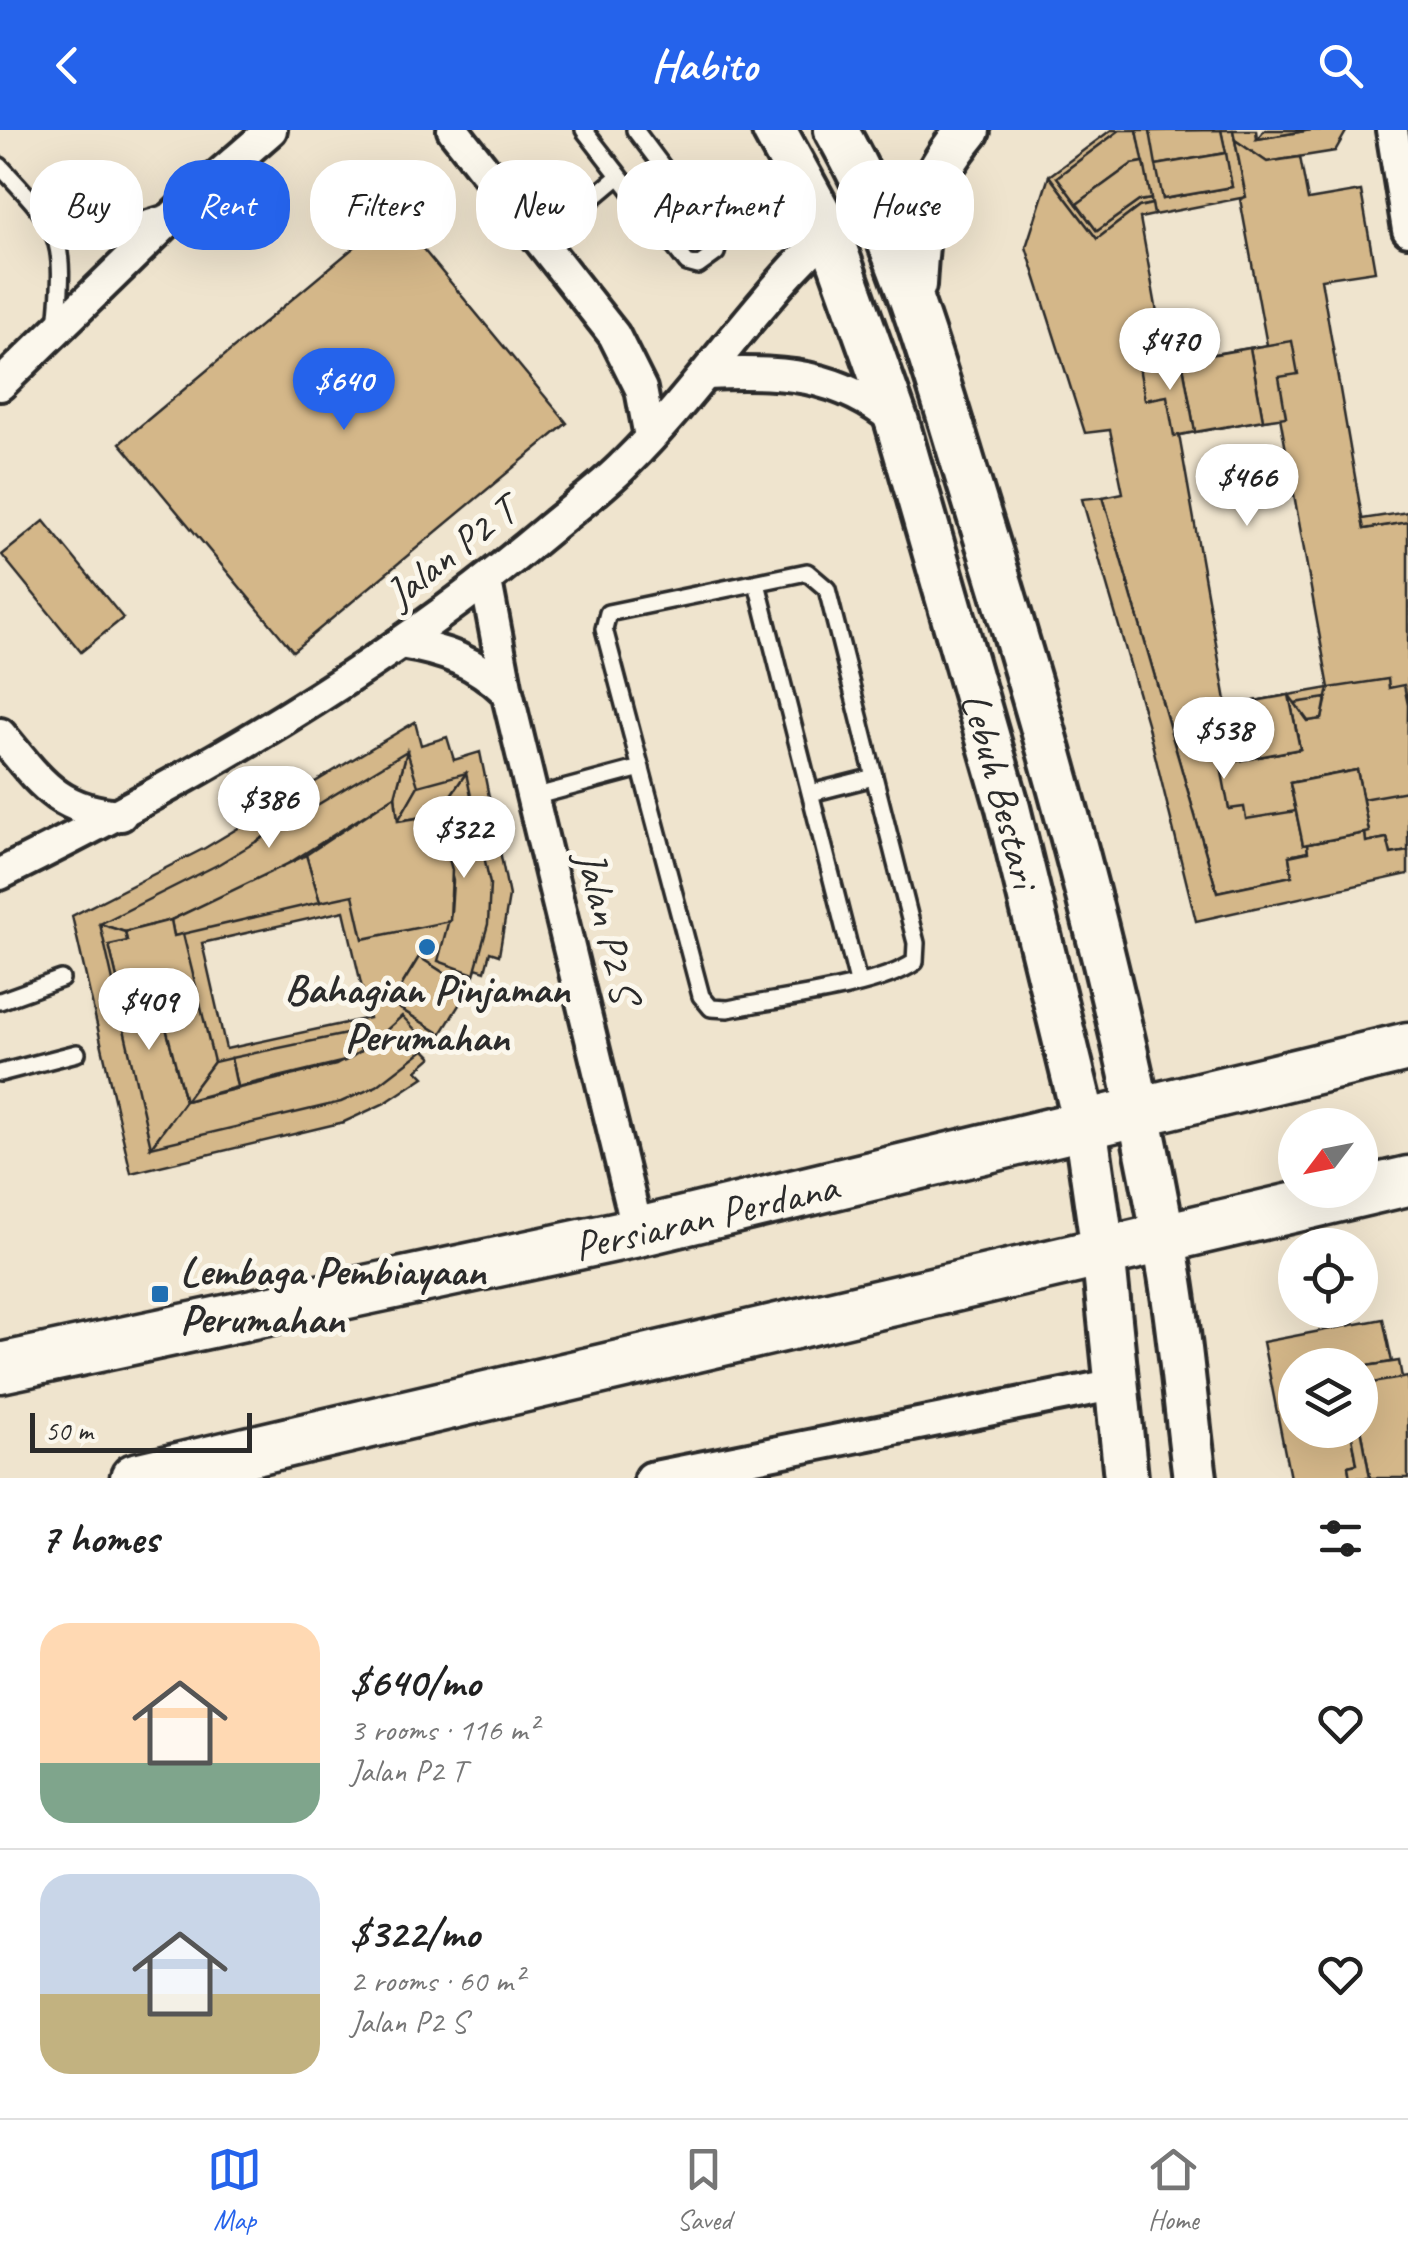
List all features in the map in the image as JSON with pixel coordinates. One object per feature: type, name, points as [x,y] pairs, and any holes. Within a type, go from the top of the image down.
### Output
[{"type":"main road","name":"Lebuh Bestari","points":[[774,130],[828,229],[897,422],[1008,808],[1085,1124],[1104,1250],[1126,1478]]},
{"type":"main road","name":"Lebuh Bestari","points":[[836,130],[853,160]]},
{"type":"main road","points":[[912,307],[918,219],[940,164],[968,130]]},
{"type":"main road","name":"Lebuh Bestari","points":[[892,250],[1043,728],[1138,1111],[1163,1238],[1195,1478]]},
{"type":"main road","name":"Persiaran Perdana","points":[[0,1368],[638,1232],[1408,1047]]},
{"type":"main road","points":[[135,1478],[1408,1180]]},
{"type":"street","points":[[236,160],[271,130]]},
{"type":"street","points":[[453,130],[478,160]]},
{"type":"street","points":[[1397,132],[1408,230]]},
{"type":"street","name":"Jalan P2 T","points":[[0,874],[121,815],[319,699],[486,581],[625,464],[836,223]]},
{"type":"street","points":[[0,385],[163,228]]},
{"type":"street","points":[[550,250],[614,335],[641,390],[650,437]]},
{"type":"street","points":[[706,374],[773,370],[823,378],[858,394],[897,422]]},
{"type":"street","name":"Jalan P2 S","points":[[486,581],[507,692],[638,1232]]},
{"type":"street","points":[[400,642],[466,660],[482,668],[507,692]]},
{"type":"street","points":[[0,734],[53,794],[72,808],[121,815]]},
{"type":"street","points":[[650,1478],[1117,1384]]},
{"type":"lane","points":[[584,130],[617,173]]},
{"type":"lane","points":[[634,130],[657,160]]},
{"type":"lane","points":[[0,166],[30,198]]},
{"type":"lane","points":[[597,195],[617,178]]},
{"type":"lane","points":[[57,330],[62,279],[60,250]]},
{"type":"lane","points":[[677,250],[687,263],[698,266],[719,250]]},
{"type":"lane","points":[[806,572],[827,589],[916,943],[915,962],[903,970],[858,982],[712,1008],[700,996],[641,768],[604,629],[608,613],[806,572]]},
{"type":"lane","points":[[757,582],[858,982]]},
{"type":"lane","points":[[533,798],[641,768]]},
{"type":"lane","points":[[810,793],[874,778]]},
{"type":"lane","points":[[0,1001],[61,979]]},
{"type":"lane","points":[[0,1072],[77,1053]]},
{"type":"building","points":[[1111,130],[1120,130],[1057,177],[1097,231],[1139,201],[1151,199],[1152,204],[1139,207],[1097,239],[1049,176]]},
{"type":"building","points":[[1120,130],[1137,130],[1144,162],[1132,164],[1077,204],[1057,177]]},
{"type":"building","points":[[1137,130],[1153,130],[1163,199],[1232,187],[1221,130],[1233,130],[1246,197],[1154,215]]},
{"type":"building","points":[[1221,130],[1226,153],[1156,165],[1150,131]]},
{"type":"building","points":[[1233,130],[1256,130],[1257,139],[1311,130],[1347,130],[1335,151],[1267,162],[1235,140]]},
{"type":"building","points":[[1264,130],[1311,130],[1257,139]]},
{"type":"building","points":[[1235,140],[1267,162],[1300,157],[1308,200],[1361,191],[1375,271],[1321,279],[1364,529],[1408,522],[1408,851],[1391,854],[1387,838],[1366,842],[1365,833],[1307,844],[1308,852],[1289,856],[1292,876],[1217,892],[1103,497],[1123,493],[1110,430],[1085,433],[1026,247],[1049,176],[1097,239],[1139,207],[1152,204],[1154,215],[1140,218],[1166,362],[1267,345],[1240,199],[1246,197]],"holes":[[[1280,417],[1329,688],[1227,706],[1179,435]]]},
{"type":"building","points":[[1226,153],[1232,187],[1163,199],[1156,165]]},
{"type":"building","points":[[1144,162],[1151,199],[1139,201],[1097,231],[1077,204],[1132,164]]},
{"type":"building","points":[[351,250],[424,250],[567,423],[293,651],[120,443]]},
{"type":"building","points":[[1292,341],[1298,374],[1279,377],[1286,417],[1263,420],[1250,348]]},
{"type":"building","points":[[1250,348],[1263,420],[1195,432],[1182,360]]},
{"type":"building","points":[[1182,360],[1195,432],[1174,436],[1167,396],[1145,400],[1139,367]]},
{"type":"building","points":[[1103,497],[1217,892],[1292,876],[1289,856],[1308,852],[1307,844],[1365,833],[1366,842],[1387,838],[1391,854],[1408,851],[1408,874],[1196,921],[1147,723],[1082,499]]},
{"type":"building","points":[[1408,512],[1408,522],[1364,529],[1362,519]]},
{"type":"building","points":[[44,521],[123,618],[81,652],[2,555]]},
{"type":"building","points":[[1388,679],[1389,688],[1404,685],[1408,705],[1407,791],[1362,799],[1357,770],[1290,783],[1296,811],[1246,819],[1244,807],[1229,809],[1212,720],[1229,718],[1237,761],[1300,749],[1289,695],[1308,721],[1322,719],[1329,688]]},
{"type":"building","points":[[1289,695],[1300,749],[1237,761],[1227,706]]},
{"type":"building","points":[[1289,695],[1300,749],[1237,761],[1227,706]]},
{"type":"building","points":[[1326,698],[1322,719],[1308,721],[1295,703]]},
{"type":"building","name":"Bahagian Pinjaman Perumahan","points":[[415,722],[421,745],[447,737],[454,760],[480,752],[509,896],[499,955],[490,952],[485,971],[476,968],[469,989],[419,957],[391,1003],[441,1034],[425,1050],[432,1057],[417,1070],[424,1077],[385,1103],[344,1122],[131,1173],[72,916],[205,848]],"holes":[[[344,911],[369,1018],[226,1049],[202,943]]]},
{"type":"building","points":[[407,751],[418,786],[398,821],[395,796]]},
{"type":"building","points":[[407,751],[395,796],[275,872],[171,920],[125,932],[100,924],[219,864]]},
{"type":"building","points":[[1357,770],[1369,832],[1303,845],[1290,783]]},
{"type":"building","points":[[1357,770],[1369,832],[1303,845],[1290,783]]},
{"type":"building","points":[[466,773],[490,884],[488,924],[474,974],[438,961],[451,912],[453,881],[437,815]]},
{"type":"building","points":[[466,773],[437,815],[398,821],[418,786]]},
{"type":"building","points":[[395,796],[398,821],[437,815],[452,870],[450,921],[363,939],[353,895],[320,902],[306,855]]},
{"type":"building","points":[[306,855],[320,902],[174,936],[171,920]]},
{"type":"building","points":[[171,920],[174,936],[183,934],[197,991],[124,1008],[109,945],[127,941],[125,932]]},
{"type":"building","points":[[100,924],[125,932],[127,941],[109,945],[124,1008],[159,1000],[185,1101],[151,1147]]},
{"type":"building","points":[[419,957],[469,989],[441,1034],[391,1003]]},
{"type":"building","points":[[197,991],[214,1062],[185,1101],[159,1000]]},
{"type":"building","points":[[402,1016],[430,1045],[377,1086],[341,1102],[151,1147],[185,1101],[336,1065],[369,1046]]},
{"type":"building","points":[[356,1032],[361,1051],[345,1061],[237,1087],[231,1058]]},
{"type":"building","points":[[231,1058],[237,1087],[185,1101],[214,1062]]},
{"type":"building","points":[[1383,1319],[1392,1362],[1378,1364],[1378,1348],[1278,1348],[1278,1418],[1263,1342],[1336,1328],[1378,1328],[1378,1320]]},
{"type":"building","points":[[1399,1361],[1402,1378],[1378,1382],[1378,1364]]},
{"type":"building","points":[[1408,1377],[1408,1478],[1370,1478],[1365,1448],[1378,1448],[1378,1382]]},
{"type":"building","points":[[1284,1448],[1354,1448],[1357,1464],[1348,1466],[1350,1478],[1290,1478]]},
{"type":"building","points":[[1354,1448],[1365,1448],[1370,1478],[1350,1478],[1348,1466],[1357,1464]]},
{"type":"place","name":"Bahagian Pinjaman Perumahan","points":[[427,947]]},
{"type":"place","name":"Lembaga Pembiayaan Perumahan","points":[[160,1294]]}]
